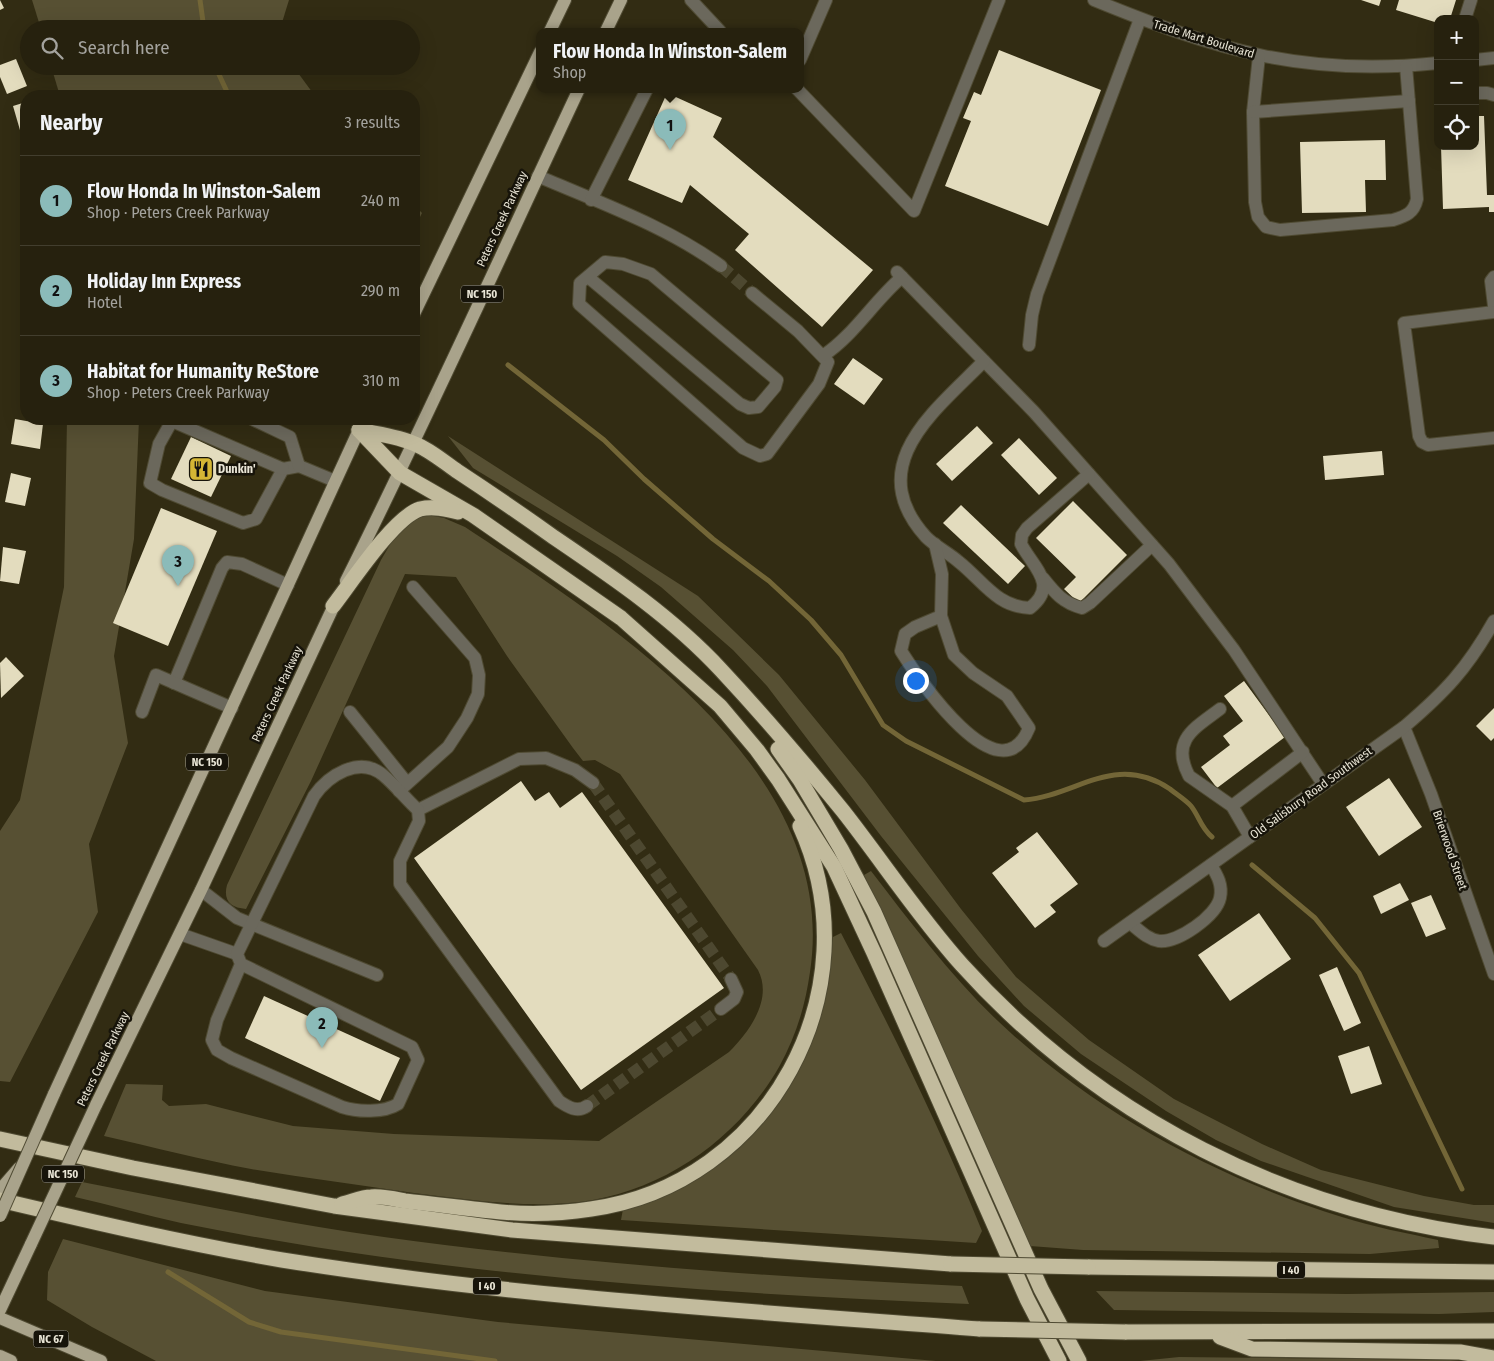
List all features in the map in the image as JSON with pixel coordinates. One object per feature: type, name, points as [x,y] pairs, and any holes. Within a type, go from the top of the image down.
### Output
[{"type":"highway","points":[[363,425],[400,473],[473,515],[622,618],[670,659],[720,706],[778,779],[834,867],[1027,1299],[1059,1361]]},
{"type":"highway","points":[[365,425],[415,444],[515,510],[650,606],[721,669],[844,813],[960,963],[1030,1033],[1111,1096],[1158,1126],[1216,1158],[1292,1188],[1389,1218],[1494,1237]]},
{"type":"highway","points":[[333,606],[398,522],[408,515],[420,509],[436,507],[473,515]]},
{"type":"highway","points":[[721,669],[800,780],[841,849],[878,921],[1041,1289],[1079,1361]]},
{"type":"highway","points":[[334,1206],[371,1196],[522,1214],[556,1213],[616,1205],[674,1184],[728,1147],[753,1125],[787,1077],[800,1052],[818,995],[822,963],[822,910],[819,884],[805,837],[778,779]]},
{"type":"highway","name":"I 40","points":[[0,1139],[133,1168],[334,1206],[512,1230],[951,1264],[1494,1272]]},
{"type":"highway","name":"I 40","points":[[0,1200],[105,1224],[281,1260],[414,1279],[597,1298],[980,1329],[1212,1333],[1494,1331]]},
{"type":"highway","points":[[1212,1333],[1252,1349],[1460,1352],[1494,1358]]},
{"type":"main road","points":[[551,28],[565,0]]},
{"type":"main road","points":[[607,28],[621,0]]},
{"type":"main road","points":[[420,302],[536,60]]},
{"type":"main road","name":"Peters Creek Parkway","points":[[0,1310],[96,1105],[201,890],[333,606],[415,444],[444,374],[577,93]]},
{"type":"main road","name":"NC 150","points":[[0,1216],[54,1094],[362,425]]},
{"type":"main road","points":[[0,1190],[23,1165]]},
{"type":"main road","name":"NC 67","points":[[0,1318],[101,1361]]},
{"type":"main road","points":[[0,1356],[11,1361]]},
{"type":"street","points":[[690,0],[717,28]]},
{"type":"street","points":[[804,51],[826,0]]},
{"type":"street","points":[[801,93],[914,211],[999,0]]},
{"type":"street","name":"Trade Mart Boulevard","points":[[1094,0],[1140,19],[1200,40],[1259,56],[1336,67],[1406,66],[1434,63]]},
{"type":"street","points":[[1466,15],[1471,0]]},
{"type":"street","points":[[1030,345],[1032,315],[1037,294],[1140,19]]},
{"type":"street","points":[[1259,56],[1253,112],[1255,192],[1258,217],[1266,227],[1280,230],[1393,220],[1407,215],[1415,208],[1417,200],[1406,66]]},
{"type":"street","points":[[1479,60],[1494,58]]},
{"type":"street","points":[[1479,93],[1487,92],[1494,95]]},
{"type":"street","points":[[591,200],[644,93]]},
{"type":"street","points":[[1253,112],[1410,101]]},
{"type":"street","points":[[538,176],[697,249],[721,266]]},
{"type":"street","points":[[588,277],[740,404],[749,408],[758,407],[775,387],[777,380],[651,274],[623,264],[604,262],[580,284],[579,304],[743,448],[760,456],[767,454],[819,384],[828,362],[824,355],[752,293]]},
{"type":"street","points":[[824,355],[838,346],[899,274],[1034,412],[1152,545],[1234,650],[1324,784]]},
{"type":"street","points":[[1494,277],[1491,281],[1494,306]]},
{"type":"street","points":[[1494,312],[1404,323],[1419,436],[1422,442],[1428,445],[1494,438]]},
{"type":"street","points":[[984,361],[934,411],[916,433],[904,454],[900,474],[904,496],[911,515],[926,537],[960,562],[984,587],[1001,600],[1018,608],[1030,608],[1039,602],[1043,591],[1043,578]]},
{"type":"street","points":[[169,425],[159,444],[150,483],[162,490],[243,523],[256,519],[283,469]]},
{"type":"street","points":[[183,425],[283,469],[299,466],[335,481]]},
{"type":"street","points":[[265,425],[290,437],[299,466]]},
{"type":"street","points":[[1089,474],[1022,535],[1021,544],[1057,596],[1070,605],[1082,608],[1090,603],[1152,545]]},
{"type":"street","points":[[935,544],[942,574],[940,616],[954,655],[973,672],[1007,696],[1023,717],[1029,728],[1024,740],[1015,748],[1005,751],[982,744],[956,723],[918,676],[901,650],[905,634],[940,616]]},
{"type":"street","points":[[174,683],[222,568],[227,562],[242,564],[288,585]]},
{"type":"street","points":[[403,787],[448,748],[478,694],[479,675],[476,658],[413,587]]},
{"type":"street","name":"Old Salisbury Road Southwest","points":[[1104,941],[1404,728],[1438,698],[1463,672],[1494,621]]},
{"type":"street","points":[[142,712],[156,675],[232,708]]},
{"type":"street","points":[[1220,709],[1188,734],[1182,753],[1189,776],[1232,806],[1250,837]]},
{"type":"street","points":[[350,712],[403,787],[418,815]]},
{"type":"street","name":"Brierwood Street","points":[[1404,728],[1431,794],[1494,974]]},
{"type":"street","points":[[1232,806],[1303,752]]},
{"type":"street","points":[[587,1106],[583,1109],[570,1109],[559,1101],[400,884],[400,861],[418,815],[519,759],[546,758],[575,770],[593,783]]},
{"type":"street","points":[[180,934],[239,959],[412,1047],[418,1060],[398,1104],[392,1108],[357,1110],[342,1107],[217,1050],[212,1040],[239,959],[252,924],[314,796],[322,784],[345,770],[361,767],[381,773],[403,787]]},
{"type":"street","points":[[1130,923],[1148,937],[1160,941],[1172,940],[1184,935],[1214,910],[1220,899],[1221,887],[1211,865]]},
{"type":"street","points":[[201,890],[237,918],[377,975]]},
{"type":"street","points":[[721,1008],[734,999],[737,992],[731,979]]},
{"type":"shaded area","points":[[32,0],[289,0],[283,20],[38,20]]},
{"type":"shaded area","points":[[54,75],[300,75],[311,90],[58,90]]},
{"type":"shaded area","points":[[67,425],[139,425],[134,539],[114,656],[128,743],[89,844],[98,912],[10,1082],[0,1081],[0,831],[20,800],[64,587]]},
{"type":"shaded area","points":[[448,436],[698,596],[779,675],[865,780],[961,909],[1016,977],[1089,1040],[1174,1099],[1262,1144],[1321,1170],[1424,1196],[1474,1205],[1494,1205],[1494,1223],[1394,1207],[1261,1161],[1216,1140],[1166,1111],[1081,1054],[1024,1006],[978,956],[881,836],[767,686],[733,650],[661,587],[617,556],[473,468]]},
{"type":"shaded area","points":[[423,514],[444,518],[465,527],[585,609],[646,657],[704,709],[753,767],[790,830],[810,898],[810,972],[808,985],[795,1033],[779,1067],[763,1092],[744,1114],[724,1135],[701,1154],[676,1170],[622,1193],[571,1203],[526,1204],[481,1201],[251,1169],[104,1136],[126,1084],[163,1085],[162,1100],[169,1106],[206,1104],[293,1126],[394,1134],[599,1141],[729,1052],[737,1044],[757,1014],[763,992],[758,970],[620,774],[595,760],[583,761],[573,748],[507,656],[456,577],[405,574],[311,781],[246,909],[236,907],[229,902],[226,895],[227,885],[381,560],[399,529]]},
{"type":"shaded area","points":[[871,871],[938,956],[992,1016],[1048,1065],[1126,1119],[1209,1165],[1253,1184],[1297,1202],[1354,1221],[1438,1240],[1439,1248],[1370,1254],[1083,1250],[1030,1246],[864,875]]},
{"type":"shaded area","points":[[841,933],[897,1043],[950,1155],[982,1231],[976,1243],[621,1220],[623,1209],[658,1197],[690,1181],[720,1161],[747,1139],[771,1113],[791,1084],[808,1051],[820,1016],[833,937]]},
{"type":"shaded area","points":[[82,1182],[308,1225],[456,1246],[672,1268],[962,1286],[969,1304],[771,1294],[573,1279],[474,1269],[376,1256],[278,1241],[181,1223],[75,1197]]},
{"type":"shaded area","points":[[63,1239],[265,1291],[498,1322],[936,1361],[156,1361],[92,1327],[47,1300],[48,1272]]},
{"type":"shaded area","points":[[1096,1291],[1347,1294],[1494,1292],[1494,1312],[1439,1314],[1114,1310]]},
{"type":"shaded area","points":[[1179,1357],[1459,1361],[1140,1361]]},
{"type":"building","points":[[0,0],[4,8],[0,10]]},
{"type":"building","points":[[1361,0],[1381,0],[1379,6]]},
{"type":"building","points":[[1399,0],[1456,0],[1451,15],[1434,15],[1434,22],[1396,10]]},
{"type":"building","points":[[999,50],[1101,90],[1048,226],[945,186],[971,121],[963,118],[974,92],[981,95]]},
{"type":"building","points":[[16,59],[20,75],[23,75],[27,86],[7,94],[0,77],[0,65]]},
{"type":"building","points":[[667,93],[722,118],[713,137],[873,270],[822,327],[735,250],[749,234],[690,185],[682,203],[628,180]]},
{"type":"building","points":[[20,104],[20,130],[13,106]]},
{"type":"building","points":[[1479,116],[1484,116],[1487,195],[1494,195],[1494,212],[1489,212],[1489,207],[1443,209],[1441,150],[1479,150]]},
{"type":"building","points":[[1385,140],[1386,180],[1365,180],[1366,212],[1302,213],[1300,142]]},
{"type":"building","points":[[853,358],[883,379],[864,405],[834,384]]},
{"type":"building","points":[[15,419],[20,420],[20,425],[43,425],[40,449],[11,444]]},
{"type":"building","points":[[977,426],[993,443],[952,481],[936,464]]},
{"type":"building","points":[[191,437],[231,456],[211,497],[171,479]]},
{"type":"building","points":[[1019,438],[1057,478],[1039,495],[1001,455]]},
{"type":"building","points":[[1382,451],[1384,475],[1325,480],[1323,456]]},
{"type":"building","points":[[11,473],[31,478],[25,506],[5,502]]},
{"type":"building","points":[[1073,501],[1127,555],[1079,603],[1064,589],[1076,577],[1036,538]]},
{"type":"building","points":[[961,505],[1025,566],[1008,584],[943,523]]},
{"type":"building","points":[[161,508],[217,531],[168,646],[113,623]]},
{"type":"building","points":[[3,547],[26,551],[19,584],[0,581]]},
{"type":"building","points":[[6,657],[24,676],[1,698],[0,663]]},
{"type":"building","points":[[1244,681],[1285,737],[1217,788],[1201,767],[1230,745],[1223,736],[1243,721],[1224,696]]},
{"type":"building","points":[[1494,708],[1494,738],[1491,741],[1476,726]]},
{"type":"building","points":[[1389,778],[1422,827],[1379,856],[1346,807]]},
{"type":"building","points":[[521,781],[535,801],[549,792],[560,808],[582,792],[724,988],[581,1090],[414,858]]},
{"type":"building","points":[[1037,832],[1078,884],[1050,905],[1056,912],[1035,928],[992,873],[1019,852],[1016,848]]},
{"type":"building","points":[[1400,883],[1409,900],[1381,914],[1373,896]]},
{"type":"building","points":[[1431,895],[1446,929],[1426,937],[1411,903]]},
{"type":"building","points":[[1259,913],[1291,959],[1230,1001],[1198,955]]},
{"type":"building","points":[[1337,967],[1361,1023],[1344,1031],[1319,975]]},
{"type":"building","points":[[264,996],[400,1058],[380,1101],[245,1038]]},
{"type":"building","points":[[1369,1046],[1382,1084],[1351,1094],[1338,1056]]},
{"type":"waterway","points":[[200,0],[203,20]]},
{"type":"waterway","points":[[219,75],[226,90]]},
{"type":"waterway","points":[[508,365],[604,440],[644,479],[713,539],[769,581],[811,620],[841,655],[883,725],[906,741],[1024,800],[1043,797],[1113,775],[1131,775],[1150,779],[1170,789],[1189,804],[1205,830],[1212,837]]},
{"type":"waterway","points":[[1252,865],[1315,918],[1359,973],[1462,1189]]},
{"type":"waterway","points":[[168,1272],[249,1322],[281,1332],[495,1361]]},
{"type":"tunnel","points":[[721,266],[752,293]]},
{"type":"tunnel","points":[[593,783],[731,979]]},
{"type":"tunnel","points":[[587,1106],[721,1009]]},
{"type":"place","name":"Flow Honda In Winston-Salem","points":[[670,150]]},
{"type":"place","name":"Dunkin'","points":[[201,469]]},
{"type":"place","name":"Habitat for Humanity ReStore","points":[[178,586]]},
{"type":"place","name":"Holiday Inn Express","points":[[322,1048]]}]
